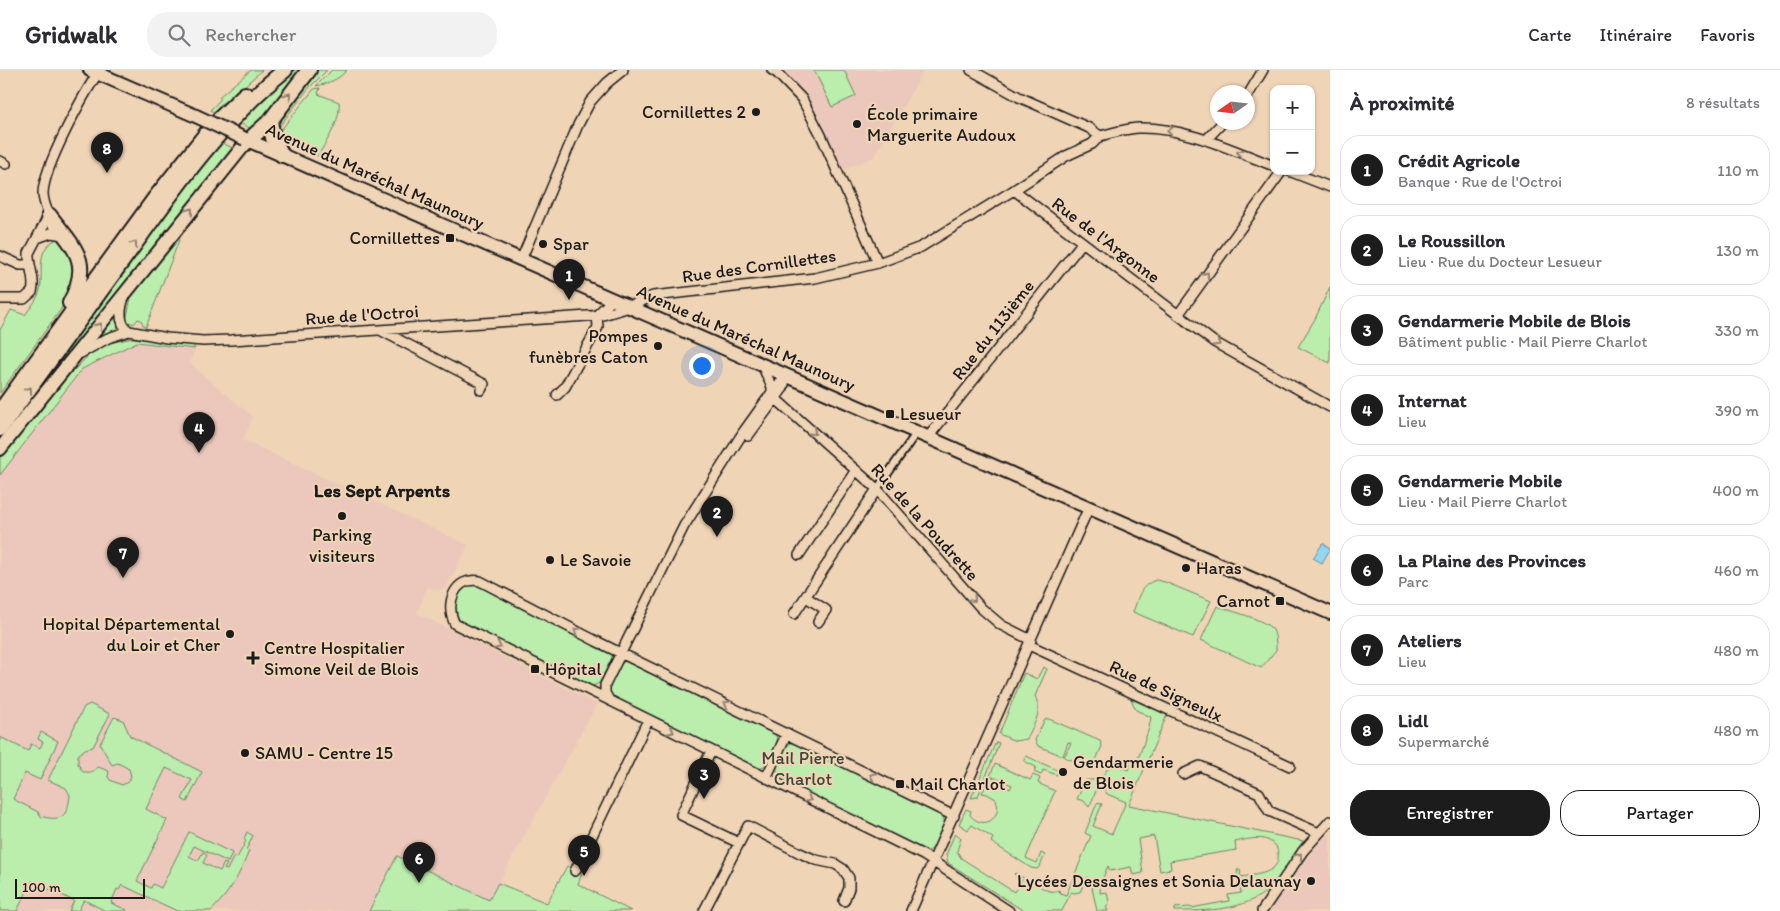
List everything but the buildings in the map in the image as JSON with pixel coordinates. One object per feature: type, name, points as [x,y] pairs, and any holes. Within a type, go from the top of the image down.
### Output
[{"type":"highway","points":[[0,411],[155,198],[213,125],[272,70]]},
{"type":"highway","points":[[0,429],[157,213],[218,136],[249,102],[285,70]]},
{"type":"highway","points":[[247,140],[270,121],[309,70]]},
{"type":"highway","points":[[270,121],[273,138],[282,155]]},
{"type":"highway","points":[[46,348],[78,289],[81,273],[79,259],[49,215]]},
{"type":"main road","name":"Avenue du Maréchal Maunoury","points":[[96,71],[247,140],[1330,613]]},
{"type":"main road","points":[[0,449],[72,362],[247,140]]},
{"type":"street","points":[[521,260],[578,125],[590,102],[607,83],[623,70]]},
{"type":"street","points":[[772,70],[802,99],[878,263]]},
{"type":"street","points":[[971,70],[1019,97],[1089,128],[1100,136],[1137,128],[1168,130],[1206,140],[1270,164]]},
{"type":"street","points":[[1254,85],[1263,70]]},
{"type":"street","points":[[0,299],[24,299],[30,295],[34,282],[30,265],[30,253],[49,215],[43,193],[47,174],[96,71]]},
{"type":"street","points":[[1206,140],[1215,130]]},
{"type":"street","name":"Rue des Cornillettes","points":[[628,306],[653,296],[815,278],[878,263],[921,247],[1066,156],[1092,144],[1100,136]]},
{"type":"street","points":[[1178,315],[1279,175]]},
{"type":"street","points":[[1299,175],[1330,187]]},
{"type":"street","name":"Rue de l'Argonne","points":[[1014,190],[1214,342],[1330,407]]},
{"type":"street","points":[[37,238],[51,233],[64,235]]},
{"type":"street","name":"Rue du 113ième","points":[[923,434],[1082,243]]},
{"type":"street","points":[[0,256],[20,266],[30,265]]},
{"type":"street","points":[[127,290],[123,301],[121,322],[124,328],[130,331]]},
{"type":"street","points":[[557,395],[565,387],[598,328],[597,315],[613,299]]},
{"type":"street","name":"Rue de l'Octroi","points":[[130,331],[167,338],[203,341],[597,315],[609,314],[628,306]]},
{"type":"street","points":[[380,330],[484,384],[481,390]]},
{"type":"street","points":[[72,362],[96,343],[130,331]]},
{"type":"street","points":[[762,365],[774,396]]},
{"type":"street","points":[[591,691],[599,690],[605,685],[684,526],[726,461],[774,396],[786,376]]},
{"type":"street","name":"Rue de la Poudrette","points":[[774,396],[877,489],[981,608],[1001,625],[1030,643]]},
{"type":"street","points":[[794,614],[877,489],[923,434]]},
{"type":"street","points":[[799,554],[856,470]]},
{"type":"street","points":[[911,911],[934,863],[1089,507]]},
{"type":"street","points":[[954,816],[480,581],[464,581],[458,586],[449,608],[455,624],[913,850],[1009,911]]},
{"type":"street","points":[[806,597],[826,610],[818,622]]},
{"type":"street","name":"Rue de Signeulx","points":[[1030,643],[1290,766]]},
{"type":"street","points":[[605,685],[605,693],[612,701]]},
{"type":"street","points":[[575,871],[648,720]]},
{"type":"street","points":[[766,778],[788,733]]},
{"type":"street","points":[[711,751],[681,815],[739,843]]},
{"type":"street","points":[[1183,774],[1200,766],[1259,793],[1269,811],[1318,833]]},
{"type":"street","points":[[1262,911],[1298,858],[1330,821]]},
{"type":"street","points":[[704,911],[748,826],[800,853],[816,860],[836,864],[843,869],[849,878],[849,888],[844,901]]},
{"type":"shaded area","name":"École primaire Marguerite Audoux","points":[[784,70],[924,70],[874,157],[844,170],[806,94]]},
{"type":"shaded area","name":"Centre Hospitalier Simone Veil de Blois","points":[[137,342],[195,349],[189,363],[253,417],[243,440],[468,545],[446,588],[438,590],[427,587],[417,613],[597,704],[489,900],[397,856],[369,911],[0,911],[0,475],[82,369]]},
{"type":"shaded area","name":"Lycées Dessaignes et Sonia Delaunay","points":[[1330,833],[1330,911],[1269,911],[1313,850]]},
{"type":"green space","points":[[251,70],[262,70],[230,99],[225,103],[223,102],[214,112],[210,110],[220,100],[220,96]]},
{"type":"green space","points":[[295,70],[305,70],[258,127],[254,130],[237,122]]},
{"type":"green space","points":[[314,70],[327,70],[308,89],[278,128],[274,126]]},
{"type":"green space","points":[[332,70],[347,70],[333,81],[316,86]]},
{"type":"green space","points":[[814,70],[844,70],[856,96],[832,107]]},
{"type":"green space","points":[[320,88],[318,94],[339,102],[339,109],[333,130],[318,156],[286,142],[280,135],[280,131],[314,89]]},
{"type":"green space","points":[[220,142],[235,149],[0,444],[0,438],[115,283],[148,234],[193,174]]},
{"type":"green space","points":[[184,227],[146,327],[138,319],[134,324],[126,321],[132,293]]},
{"type":"green space","points":[[60,238],[72,259],[76,274],[61,309],[0,393],[0,330],[11,310],[25,315],[38,297],[43,253],[46,247]]},
{"type":"green space","points":[[1330,287],[1330,363],[1298,347],[1315,319]]},
{"type":"green space","points":[[120,304],[117,331],[94,339]]},
{"type":"green space","points":[[133,338],[192,344],[195,349],[137,342],[82,369],[0,475],[0,457],[68,376],[93,351],[104,344]]},
{"type":"green space","points":[[1156,580],[1211,601],[1193,637],[1133,612],[1143,589],[1150,582]]},
{"type":"green space","points":[[473,583],[612,653],[612,658],[599,683],[591,687],[462,624],[457,619],[454,607],[458,595]]},
{"type":"green space","points":[[1217,606],[1263,622],[1273,630],[1276,650],[1261,668],[1201,640]]},
{"type":"green space","name":"Mail Pierre Charlot","points":[[628,660],[774,732],[777,742],[771,759],[767,764],[758,769],[612,698],[610,688],[613,676],[619,666]]},
{"type":"green space","points":[[1043,667],[1047,669],[1035,696],[1038,713],[1027,739],[1015,741],[999,734],[1024,673],[1037,679]]},
{"type":"green space","points":[[1131,699],[1167,715],[1129,805],[1303,841],[1270,888],[1260,896],[1238,905],[1212,910],[1175,911],[1175,908],[1191,908],[1229,901],[1228,895],[1241,893],[1237,870],[1240,870],[1241,877],[1263,873],[1274,867],[1278,855],[1276,846],[1272,842],[1262,839],[1235,842],[1236,850],[1170,861],[1171,869],[1160,871],[1154,836],[1138,839],[1143,873],[1133,875],[1131,867],[1110,871],[1108,866],[1101,882],[1100,893],[1107,892],[1109,903],[1106,907],[1108,911],[1097,911],[1092,888],[1095,881],[1087,877],[1080,892],[1071,892],[1062,911],[1024,911],[948,863],[946,855],[955,833],[961,838],[957,851],[961,858],[1014,892],[1022,880],[1015,873],[1027,880],[1026,885],[1029,882],[1033,885],[1035,883],[1046,890],[1059,890],[1060,893],[1066,895],[1091,836],[1085,833],[1097,803],[1102,804],[1093,826],[1112,834],[1126,802],[1107,794],[1103,775],[1112,763],[1128,770],[1134,758],[1138,759],[1151,717],[1136,710]]},
{"type":"green space","points":[[90,704],[110,714],[93,747],[85,749],[78,755],[78,764],[83,772],[92,772],[98,767],[109,771],[108,777],[110,780],[122,785],[128,782],[131,776],[129,769],[118,763],[112,765],[100,744],[114,717],[123,720],[130,736],[202,772],[187,802],[182,799],[192,780],[166,768],[146,809],[167,820],[137,881],[151,888],[153,884],[161,888],[189,832],[232,853],[228,862],[194,846],[189,856],[198,861],[203,852],[207,855],[203,863],[220,871],[224,863],[227,864],[224,869],[227,870],[234,856],[237,858],[246,841],[244,839],[247,832],[253,836],[246,850],[249,851],[237,877],[224,897],[211,911],[177,911],[122,885],[119,890],[117,889],[111,903],[126,911],[106,911],[84,900],[78,911],[69,911],[74,901],[32,881],[17,911],[0,911],[0,737],[28,751],[31,744],[40,748],[43,742],[38,739],[41,732],[58,741],[40,780],[25,773],[13,799],[38,812],[40,816],[58,818],[65,813],[70,795],[66,788],[48,780],[84,707]]},
{"type":"green space","points":[[1046,719],[1100,741],[1102,746],[1094,765],[1089,767],[1064,757],[1071,743],[1068,742],[1063,756],[1038,746],[1035,740]]},
{"type":"green space","name":"Mail Pierre Charlot","points":[[793,742],[799,743],[937,811],[944,820],[944,829],[939,840],[933,848],[925,852],[779,780],[777,770],[779,758],[785,748]]},
{"type":"green space","points":[[996,742],[999,743],[979,794],[977,797],[971,798]]},
{"type":"green space","points":[[1026,756],[1059,771],[1057,775],[1043,770],[1041,775],[1034,772],[1036,767],[1024,761]]},
{"type":"green space","points":[[995,764],[1030,780],[1033,775],[1040,778],[1038,783],[1055,791],[1026,858],[1037,863],[1041,853],[1045,855],[1037,869],[1031,868],[991,842],[993,838],[972,825],[968,830],[959,824],[966,809],[971,811],[970,815],[975,820],[981,822],[990,820],[997,812],[996,799],[982,793],[989,779],[1010,789],[1012,785],[990,776]]},
{"type":"green space","points":[[1086,780],[1097,780],[1096,791],[1089,807],[1084,801],[1077,799]]},
{"type":"green space","points":[[397,856],[489,900],[498,883],[547,903],[567,866],[582,873],[578,884],[631,911],[369,911]]},
{"type":"water","points":[[1323,543],[1330,549],[1322,563],[1313,558]]},
{"type":"place","name":"Cornillettes 2","points":[[756,112]]},
{"type":"place","name":"École primaire Marguerite Audoux","points":[[857,124]]},
{"type":"place","name":"Lidl","points":[[107,173]]},
{"type":"place","name":"Cornillettes","points":[[450,238]]},
{"type":"place","name":"Spar","points":[[543,244]]},
{"type":"place","name":"Crédit Agricole","points":[[569,300]]},
{"type":"place","name":"Pompes funèbres Caton","points":[[658,346]]},
{"type":"place","name":"Lesueur","points":[[890,414]]},
{"type":"place","name":"Internat","points":[[199,453]]},
{"type":"place","name":"Parking visiteurs","points":[[342,516]]},
{"type":"place","name":"Le Roussillon","points":[[717,537]]},
{"type":"place","name":"Le Savoie","points":[[550,560]]},
{"type":"place","name":"Haras","points":[[1186,568]]},
{"type":"place","name":"Ateliers","points":[[123,578]]},
{"type":"place","name":"Carnot","points":[[1280,601]]},
{"type":"place","name":"Hopital Départemental du Loir et Cher","points":[[230,634]]},
{"type":"place","name":"Centre Hospitalier Simone Veil de Blois","points":[[253,658]]},
{"type":"place","name":"Hôpital","points":[[535,669]]},
{"type":"place","name":"SAMU - Centre 15","points":[[245,753]]},
{"type":"place","name":"Gendarmerie de Blois","points":[[1063,772]]},
{"type":"place","name":"Mail Charlot","points":[[900,784]]},
{"type":"place","name":"Gendarmerie Mobile de Blois","points":[[704,799]]},
{"type":"place","name":"Gendarmerie Mobile","points":[[584,876]]},
{"type":"place","name":"Lycées Dessaignes et Sonia Delaunay","points":[[1311,881]]},
{"type":"place","name":"La Plaine des Provinces","points":[[419,883]]},
{"type":"district","name":"Les Sept Arpents","points":[[382,490]]}]
